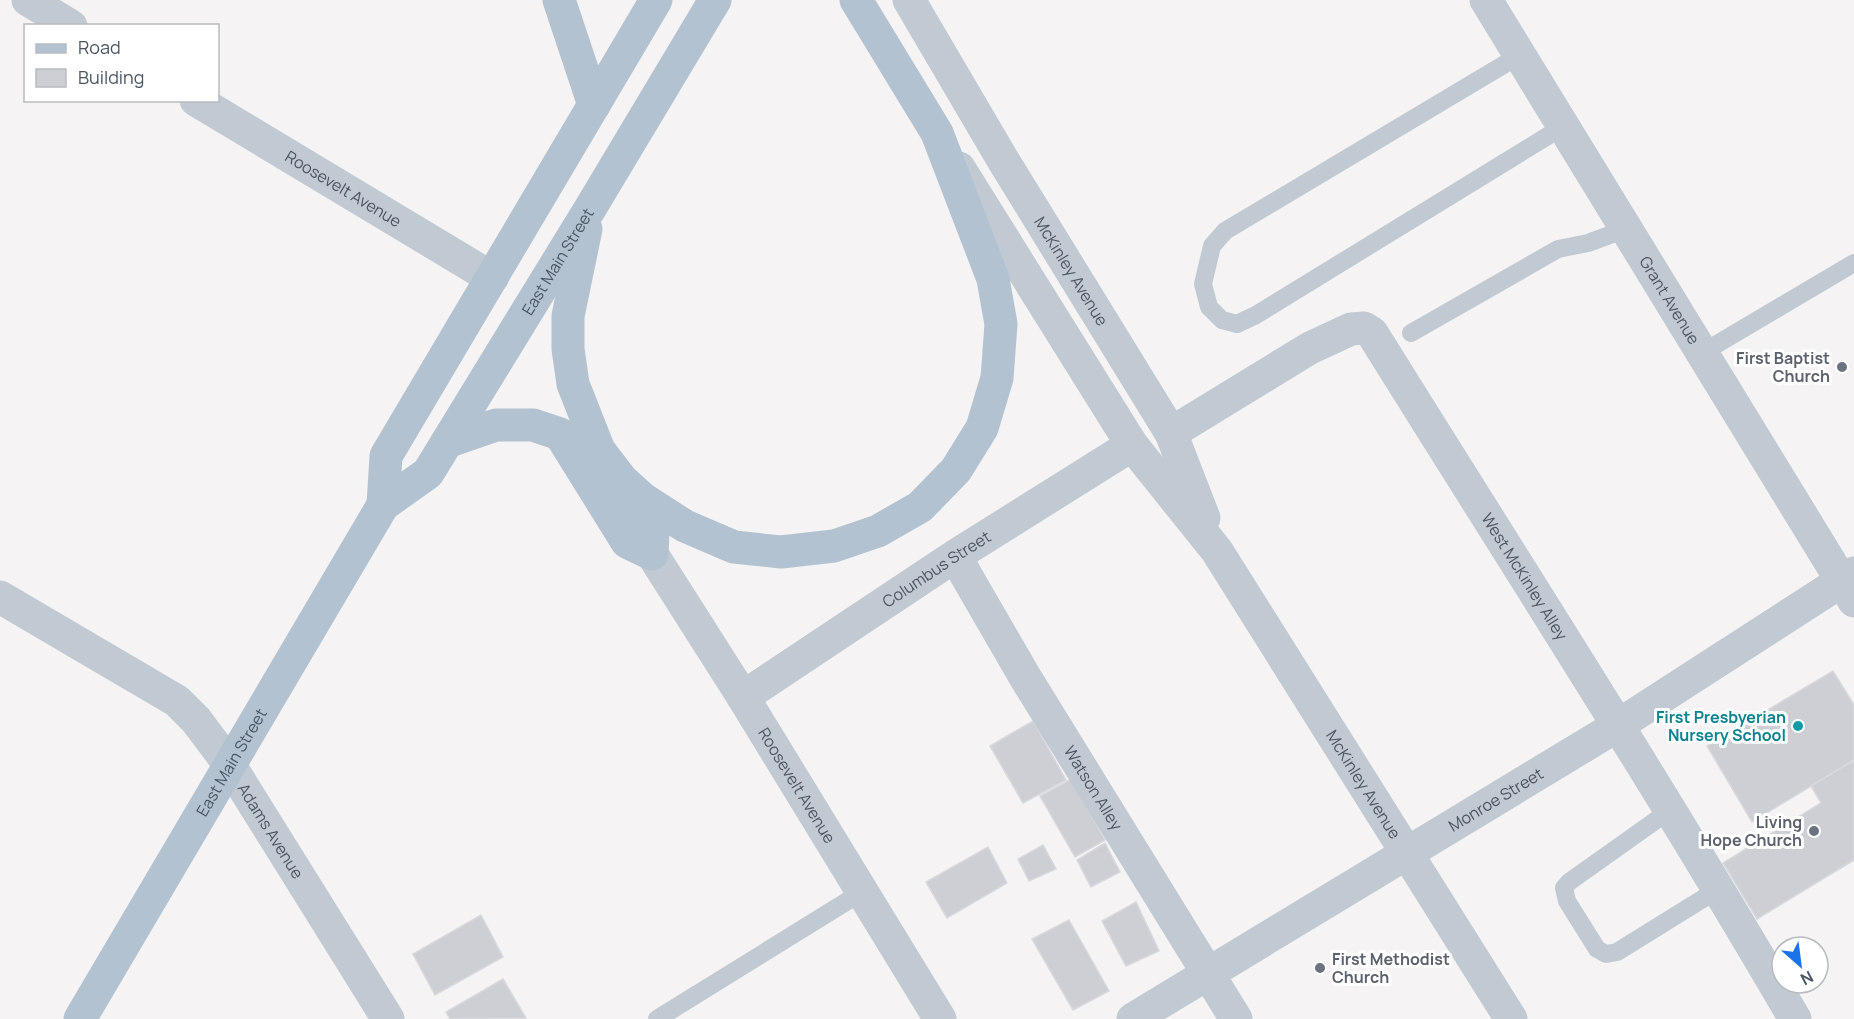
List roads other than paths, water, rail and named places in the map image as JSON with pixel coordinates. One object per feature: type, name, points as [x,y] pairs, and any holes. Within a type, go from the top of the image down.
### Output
[{"type":"main road","points":[[559,0],[594,105]]},
{"type":"main road","name":"East Main Street","points":[[383,505],[386,456],[656,0]]},
{"type":"main road","name":"East Main Street","points":[[80,1019],[383,505],[428,473],[715,0]]},
{"type":"main road","points":[[622,480],[643,499],[686,526],[734,547],[781,552],[834,546],[878,531],[920,507],[956,470],[982,428],[997,378],[1001,324],[993,279],[937,134],[856,0]]},
{"type":"main road","points":[[447,442],[496,425],[533,425],[561,434],[627,542],[651,554],[653,530],[622,480],[599,450],[573,384],[568,349],[568,316],[591,207]]},
{"type":"street","points":[[28,0],[68,24]]},
{"type":"street","name":"McKinley Avenue","points":[[909,0],[1003,160],[1170,433],[1217,551]]},
{"type":"street","name":"Grant Avenue","points":[[1486,0],[1702,353],[1850,585]]},
{"type":"street","name":"Roosevelt Avenue","points":[[199,102],[492,278]]},
{"type":"street","name":"McKinley Avenue","points":[[937,134],[1132,445],[1217,551],[1511,1019]]},
{"type":"street","name":"West McKinley Alley","points":[[1170,433],[1310,348],[1351,329],[1364,328],[1372,333],[1617,726],[1795,1019]]},
{"type":"street","name":"Columbus Street","points":[[743,697],[955,556],[1132,445]]},
{"type":"street","name":"Roosevelt Avenue","points":[[651,554],[743,697],[940,1019]]},
{"type":"street","name":"Watson Alley","points":[[955,556],[1025,677],[1236,1019]]},
{"type":"street","name":"Monroe Street","points":[[1133,1019],[1850,585]]},
{"type":"street","name":"Adams Avenue","points":[[0,597],[177,701],[196,720],[229,764],[388,1019]]},
{"type":"lane","points":[[1520,55],[1225,231],[1212,246],[1203,284],[1209,307],[1222,320],[1237,324],[1256,315],[1564,126]]},
{"type":"lane","points":[[1411,333],[1558,249],[1588,243],[1626,229]]},
{"type":"lane","points":[[1702,353],[1854,262]]},
{"type":"lane","points":[[1669,811],[1569,882],[1564,888],[1567,901],[1597,949],[1606,954],[1617,952],[1717,890]]},
{"type":"lane","points":[[657,1019],[862,892]]},
{"type":"place","name":"First Baptist Church","points":[[1842,367]]},
{"type":"place","name":"First Presbyerian Nursery School","points":[[1798,726]]},
{"type":"place","name":"Living Hope Church","points":[[1814,831]]},
{"type":"place","name":"First Methodist Church","points":[[1320,968]]}]
